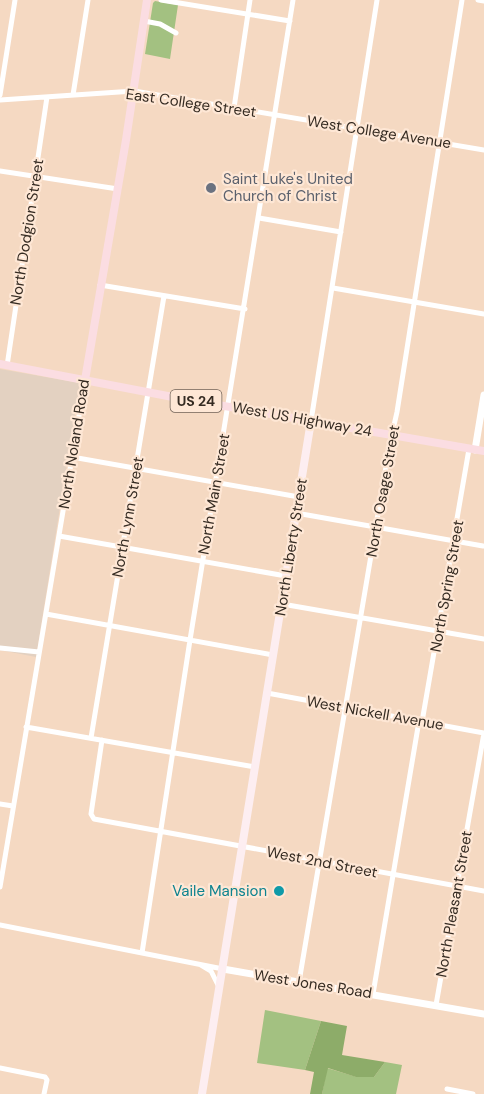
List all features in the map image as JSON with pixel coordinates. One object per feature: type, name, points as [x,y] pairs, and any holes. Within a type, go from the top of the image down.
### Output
[{"type":"main road","name":"North Noland Road","points":[[85,380],[134,91],[147,0]]},
{"type":"main road","name":"West US Highway 24","points":[[3,365],[148,393],[392,435]]},
{"type":"main road","name":"North Liberty Street","points":[[202,1094],[311,421]]},
{"type":"main road","name":"US 24","points":[[392,435],[476,450]]},
{"type":"street","points":[[0,95],[15,0]]},
{"type":"street","points":[[73,95],[88,0]]},
{"type":"street","points":[[160,0],[290,21]]},
{"type":"street","points":[[234,108],[250,0]]},
{"type":"street","name":"North Main Street","points":[[142,953],[293,0]]},
{"type":"street","name":"North Liberty Street","points":[[311,421],[377,0]]},
{"type":"street","name":"North Osage Street","points":[[299,982],[377,527],[462,0]]},
{"type":"street","points":[[478,0],[484,1]]},
{"type":"street","points":[[144,21],[160,24],[176,33]]},
{"type":"street","points":[[0,44],[7,45]]},
{"type":"street","name":"East College Street","points":[[0,100],[134,91],[275,115]]},
{"type":"street","name":"North Dodgion Street","points":[[3,365],[36,176],[47,97]]},
{"type":"street","name":"West College Avenue","points":[[275,115],[484,150]]},
{"type":"street","points":[[0,171],[118,189]]},
{"type":"street","points":[[259,218],[341,232]]},
{"type":"street","points":[[100,285],[245,309]]},
{"type":"street","points":[[333,288],[484,314]]},
{"type":"street","name":"North Lynn Street","points":[[91,738],[164,296]]},
{"type":"street","name":"North Noland Road","points":[[0,887],[85,380]]},
{"type":"street","name":"North Spring Street","points":[[373,994],[420,722],[455,541],[476,450],[484,395]]},
{"type":"street","points":[[72,457],[299,497]]},
{"type":"street","points":[[296,513],[483,546]]},
{"type":"street","points":[[59,536],[286,576]]},
{"type":"street","points":[[282,604],[484,639]]},
{"type":"street","points":[[46,614],[273,655]]},
{"type":"street","points":[[0,648],[39,652]]},
{"type":"street","name":"West Nickell Avenue","points":[[267,693],[484,733]]},
{"type":"street","points":[[26,727],[255,767]]},
{"type":"street","name":"North Pleasant Street","points":[[436,1005],[484,733]]},
{"type":"street","name":"West 2nd Street","points":[[102,740],[91,814],[94,819],[484,891]]},
{"type":"street","points":[[0,804],[13,806]]},
{"type":"street","name":"West Jones Road","points":[[0,925],[223,969],[484,1014]]},
{"type":"street","points":[[200,964],[211,971],[219,988]]},
{"type":"street","points":[[0,1068],[45,1077],[44,1094]]},
{"type":"street","points":[[447,1089],[473,1094]]},
{"type":"shaded area","points":[[0,369],[80,383],[36,657],[0,650]]},
{"type":"green space","points":[[155,1],[178,5],[170,59],[145,54]]},
{"type":"green space","points":[[265,1010],[321,1021],[305,1070],[257,1063]]},
{"type":"green space","points":[[321,1021],[347,1026],[342,1055],[385,1062],[374,1077],[356,1077],[328,1068],[322,1094],[310,1094],[314,1072],[305,1070]]},
{"type":"green space","points":[[385,1062],[402,1065],[396,1094],[322,1094],[327,1068],[357,1077],[374,1077]]},
{"type":"place","name":"Saint Luke's United Church of Christ","points":[[211,188]]},
{"type":"place","name":"Vaile Mansion","points":[[279,891]]}]
